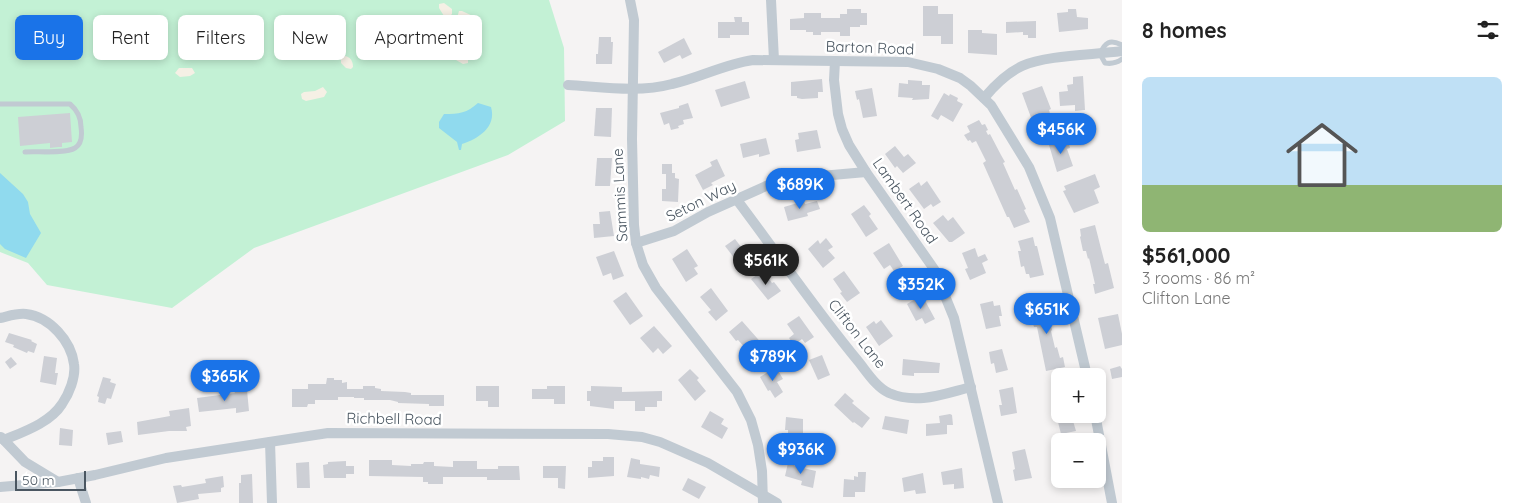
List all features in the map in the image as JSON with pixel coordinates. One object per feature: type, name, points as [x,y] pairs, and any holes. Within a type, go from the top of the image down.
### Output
[{"type":"street","name":"Sammis Lane","points":[[630,0],[634,20],[634,215],[636,243],[643,265],[656,288],[737,392],[752,420],[762,471],[764,499]]},
{"type":"street","points":[[770,0],[774,60]]},
{"type":"street","points":[[984,98],[994,86],[1022,66],[1037,61],[1122,51]]},
{"type":"street","name":"Barton Road","points":[[568,85],[633,89],[671,85],[740,62],[774,60],[908,62],[938,69],[960,78],[991,105],[1029,167],[1050,218],[1085,368]]},
{"type":"street","name":"Lambert Road","points":[[835,61],[834,80],[838,114],[849,145],[940,279],[954,318],[998,503]]},
{"type":"street","name":"Seton Way","points":[[636,243],[674,231],[708,212],[775,182],[788,179],[866,172]]},
{"type":"street","name":"Clifton Lane","points":[[736,200],[846,347],[879,386],[888,393],[906,399],[925,399],[970,387]]},
{"type":"street","points":[[0,318],[22,313],[29,314],[46,322],[62,335],[74,364],[72,380],[62,405],[48,418],[2,438],[26,462],[58,482]]},
{"type":"street","points":[[1096,423],[1112,503]]},
{"type":"street","name":"Richbell Road","points":[[0,487],[58,482],[166,458],[328,433],[608,434],[642,437],[660,442],[708,463],[764,499],[776,503]]},
{"type":"street","points":[[270,442],[272,503]]},
{"type":"street","points":[[78,478],[86,503]]},
{"type":"lane","points":[[1122,45],[1111,41],[1106,42],[1100,54],[1106,63],[1110,64],[1119,62],[1122,59]]},
{"type":"lane","points":[[0,104],[70,104],[75,108],[81,120],[80,144],[74,149],[65,151],[25,152]]},
{"type":"green space","points":[[0,0],[549,0],[564,48],[565,121],[508,155],[254,248],[172,308],[47,285],[28,263],[0,252]]},
{"type":"sand","points":[[444,3],[452,9],[452,14],[443,15],[439,4]]},
{"type":"sand","points":[[459,11],[462,11],[471,15],[458,15]]},
{"type":"sand","points":[[346,56],[348,57],[352,61],[353,67],[351,69],[346,68],[341,63],[341,60],[346,60]]},
{"type":"sand","points":[[456,60],[468,60],[468,63],[463,64]]},
{"type":"sand","points":[[179,68],[192,68],[195,73],[190,76],[180,77],[175,73]]},
{"type":"sand","points":[[323,87],[327,92],[324,97],[306,101],[302,99],[301,94],[304,92],[315,91]]},
{"type":"water","points":[[478,103],[491,107],[492,114],[489,126],[474,139],[462,144],[461,150],[459,150],[457,142],[439,128],[439,122],[444,114],[463,112]]},
{"type":"water","points":[[0,173],[23,194],[28,202],[30,214],[41,233],[26,258],[5,249],[0,244]]},
{"type":"building","points":[[923,6],[938,6],[938,14],[953,14],[953,44],[941,44],[941,36],[923,36]]},
{"type":"building","points":[[847,9],[861,9],[861,13],[867,13],[867,25],[850,27],[850,36],[840,36],[840,32],[821,32],[821,35],[813,35],[813,32],[806,32],[806,30],[790,30],[790,19],[804,18],[804,13],[821,13],[821,18],[840,18],[840,14],[847,14]]},
{"type":"building","points":[[1068,9],[1076,9],[1077,17],[1088,18],[1088,29],[1059,32],[1057,13],[1068,12]]},
{"type":"building","points":[[734,17],[742,17],[742,22],[749,22],[749,35],[730,35],[730,38],[718,38],[718,22],[735,22]]},
{"type":"building","points":[[1036,21],[1036,38],[1028,38],[1028,35],[1023,35],[1023,32],[1006,33],[1006,22]]},
{"type":"building","points":[[968,30],[982,30],[982,33],[997,34],[997,55],[968,53]]},
{"type":"building","points":[[599,37],[611,37],[611,42],[613,42],[612,64],[596,64]]},
{"type":"building","points":[[684,38],[692,54],[682,59],[680,55],[664,63],[658,52]]},
{"type":"building","points":[[1083,76],[1085,110],[1075,111],[1075,105],[1060,106],[1059,92],[1068,91],[1067,85],[1073,84],[1073,77]]},
{"type":"building","points":[[822,79],[823,92],[818,92],[818,98],[802,99],[797,98],[797,96],[791,96],[791,82]]},
{"type":"building","points":[[908,80],[922,81],[922,85],[930,85],[929,99],[912,100],[913,98],[898,97],[899,83],[908,84]]},
{"type":"building","points":[[745,81],[750,98],[721,107],[715,90]]},
{"type":"building","points":[[1042,86],[1051,109],[1049,110],[1051,117],[1033,123],[1022,93]]},
{"type":"building","points":[[872,88],[877,116],[863,118],[859,99],[857,100],[855,91]]},
{"type":"building","points":[[944,93],[958,98],[957,101],[963,104],[953,122],[941,115],[938,120],[931,116]]},
{"type":"building","points":[[688,103],[693,118],[683,120],[684,124],[678,126],[679,128],[671,130],[669,123],[664,125],[660,113],[679,108],[679,106]]},
{"type":"building","points":[[596,108],[612,108],[611,137],[594,136]]},
{"type":"building","points":[[70,113],[72,142],[62,143],[62,147],[50,148],[50,143],[20,146],[18,117]]},
{"type":"building","points":[[979,120],[982,125],[985,124],[988,135],[990,134],[1005,162],[1003,163],[1015,190],[1017,189],[1030,222],[1014,228],[1009,217],[1007,217],[983,163],[986,161],[976,141],[972,143],[970,140],[968,141],[964,135],[970,132],[967,126]]},
{"type":"building","points":[[817,130],[821,148],[797,152],[795,140],[799,139],[798,133]]},
{"type":"building","points":[[766,138],[770,154],[759,157],[759,154],[743,158],[740,144]]},
{"type":"building","points":[[1068,140],[1070,148],[1067,149],[1073,166],[1057,172],[1049,145]]},
{"type":"building","points":[[895,146],[904,157],[908,154],[916,163],[903,173],[897,166],[895,168],[885,154]]},
{"type":"building","points":[[597,158],[612,158],[610,186],[595,186]]},
{"type":"building","points":[[717,159],[725,176],[711,183],[713,185],[703,190],[695,175],[712,166],[710,162]]},
{"type":"building","points":[[662,164],[672,164],[672,173],[675,173],[675,178],[679,179],[678,202],[662,201],[662,189],[666,189],[666,174],[662,174]]},
{"type":"building","points":[[1095,174],[1100,187],[1094,190],[1099,203],[1074,213],[1063,191],[1066,190],[1064,186]]},
{"type":"building","points":[[927,181],[941,202],[933,207],[931,204],[924,209],[909,189],[919,182],[921,186]]},
{"type":"building","points":[[804,201],[805,204],[817,201],[820,209],[807,213],[808,216],[788,221],[784,207]]},
{"type":"building","points":[[864,205],[871,214],[869,216],[878,229],[866,237],[851,214]]},
{"type":"building","points":[[610,211],[614,236],[594,238],[593,224],[600,224],[599,212]]},
{"type":"building","points":[[943,215],[948,221],[953,217],[965,233],[952,242],[949,242],[933,223]]},
{"type":"building","points":[[1095,225],[1105,264],[1108,263],[1114,288],[1095,294],[1093,284],[1095,284],[1089,258],[1086,251],[1083,251],[1080,229]]},
{"type":"building","points":[[1033,237],[1044,275],[1030,278],[1029,274],[1026,274],[1024,266],[1021,267],[1018,251],[1021,251],[1018,241]]},
{"type":"building","points":[[826,238],[833,247],[828,250],[835,258],[823,268],[808,249],[818,240],[820,244]]},
{"type":"building","points":[[735,239],[748,256],[738,263],[725,246]]},
{"type":"building","points":[[889,243],[903,266],[894,271],[890,265],[884,269],[873,253]]},
{"type":"building","points":[[975,248],[978,257],[985,254],[988,260],[982,263],[986,273],[970,280],[965,269],[968,268],[962,253]]},
{"type":"building","points":[[687,249],[698,266],[694,268],[698,274],[686,282],[672,259]]},
{"type":"building","points":[[614,251],[624,276],[613,280],[611,273],[603,276],[596,257]]},
{"type":"building","points":[[763,271],[781,291],[768,300],[751,279]]},
{"type":"building","points":[[844,271],[860,293],[847,302],[833,279]]},
{"type":"building","points":[[711,288],[728,311],[716,321],[708,312],[711,310],[700,297]]},
{"type":"building","points":[[626,292],[643,316],[630,325],[613,301]]},
{"type":"building","points":[[922,295],[935,319],[925,324],[922,318],[916,321],[907,304]]},
{"type":"building","points":[[1050,299],[1052,310],[1048,311],[1051,331],[1055,348],[1057,347],[1060,358],[1063,357],[1065,367],[1051,368],[1051,370],[1046,371],[1037,327],[1034,327],[1032,320],[1035,319],[1032,303]]},
{"type":"building","points":[[993,301],[994,306],[1000,305],[1002,316],[999,316],[1001,326],[986,329],[980,304]]},
{"type":"building","points":[[1118,314],[1122,345],[1105,349],[1098,318]]},
{"type":"building","points":[[799,316],[814,337],[805,343],[802,339],[794,345],[789,338],[794,334],[787,324]]},
{"type":"building","points":[[881,320],[893,336],[879,346],[866,327],[874,321],[876,324]]},
{"type":"building","points":[[742,321],[764,346],[758,351],[760,354],[752,360],[746,353],[748,351],[729,332]]},
{"type":"building","points":[[654,326],[672,346],[663,354],[658,348],[653,353],[640,338]]},
{"type":"building","points":[[9,333],[32,340],[37,344],[34,353],[28,351],[27,353],[5,342]]},
{"type":"building","points":[[1002,349],[1008,370],[996,373],[994,363],[991,364],[989,352]]},
{"type":"building","points":[[822,355],[830,375],[818,380],[809,360]]},
{"type":"building","points":[[44,356],[57,358],[55,373],[58,373],[56,385],[40,382]]},
{"type":"building","points":[[11,357],[17,364],[10,369],[5,362]]},
{"type":"building","points":[[903,359],[940,363],[939,373],[914,373],[914,376],[902,375]]},
{"type":"building","points":[[1120,366],[1122,377],[1112,379],[1110,369]]},
{"type":"building","points":[[776,367],[783,379],[777,382],[783,392],[775,398],[770,390],[768,391],[760,377]]},
{"type":"building","points":[[690,369],[699,378],[697,380],[706,391],[695,401],[678,380]]},
{"type":"building","points":[[103,377],[111,379],[110,382],[116,384],[111,399],[107,398],[105,404],[98,402],[99,397],[97,396]]},
{"type":"building","points":[[327,378],[342,380],[342,383],[347,382],[347,389],[363,389],[363,386],[375,386],[375,388],[381,389],[381,391],[405,392],[411,393],[411,395],[444,395],[444,406],[338,397],[338,400],[315,400],[315,404],[308,404],[307,407],[292,407],[292,389],[308,389],[308,384],[326,384]]},
{"type":"building","points":[[476,386],[499,386],[499,407],[488,407],[488,401],[476,401]]},
{"type":"building","points":[[547,386],[565,386],[565,404],[554,404],[554,399],[532,399],[532,389],[547,389]]},
{"type":"building","points":[[591,386],[622,387],[622,392],[662,391],[662,401],[657,401],[657,407],[645,407],[645,411],[635,411],[635,401],[614,401],[614,409],[590,406],[590,401],[587,401],[587,391],[591,391]]},
{"type":"building","points":[[1013,387],[1017,413],[1001,416],[999,405],[1002,405],[999,390]]},
{"type":"building","points":[[247,390],[249,411],[236,413],[236,408],[199,412],[197,398]]},
{"type":"building","points":[[845,393],[854,401],[852,403],[870,418],[862,428],[853,423],[834,405]]},
{"type":"building","points":[[189,408],[191,426],[186,427],[187,431],[138,435],[137,422],[170,416],[169,411]]},
{"type":"building","points":[[710,411],[724,419],[721,424],[728,428],[722,439],[701,427]]},
{"type":"building","points":[[952,415],[953,425],[947,425],[947,434],[926,436],[926,424],[940,423],[939,416]]},
{"type":"building","points":[[885,416],[909,420],[907,434],[882,429]]},
{"type":"building","points":[[786,417],[803,419],[803,443],[788,442],[788,430],[785,430]]},
{"type":"building","points":[[1058,423],[1074,423],[1076,431],[1061,433]]},
{"type":"building","points":[[60,428],[73,430],[72,446],[59,445]]},
{"type":"building","points":[[121,431],[123,442],[108,445],[106,433]]},
{"type":"building","points":[[1025,449],[1032,478],[1015,481],[1012,452]]},
{"type":"building","points":[[603,457],[614,457],[614,476],[588,478],[588,467],[592,467],[592,461],[603,461]]},
{"type":"building","points":[[631,458],[640,460],[640,464],[660,467],[659,477],[650,475],[649,479],[641,477],[641,479],[627,477]]},
{"type":"building","points":[[369,460],[392,460],[392,465],[411,466],[411,464],[434,462],[434,466],[453,467],[453,461],[477,461],[477,469],[519,466],[520,480],[487,480],[487,477],[443,477],[443,484],[428,484],[428,482],[423,482],[423,477],[369,476]]},
{"type":"building","points":[[346,461],[346,466],[354,466],[354,474],[346,474],[346,478],[324,478],[323,465],[328,464],[328,462]]},
{"type":"building","points":[[309,462],[310,488],[297,488],[296,463]]},
{"type":"building","points":[[788,463],[816,471],[813,488],[801,485],[802,481],[785,476]]},
{"type":"building","points":[[543,466],[566,466],[565,489],[558,488],[558,478],[543,478]]},
{"type":"building","points":[[962,468],[964,488],[954,489],[954,484],[943,485],[941,472]]},
{"type":"building","points":[[858,472],[866,472],[865,492],[855,492],[855,497],[843,497],[844,479],[854,480],[854,476],[858,477]]},
{"type":"building","points":[[923,473],[926,493],[916,494],[915,490],[904,492],[902,478]]},
{"type":"building","points":[[252,474],[253,503],[239,503],[241,475]]},
{"type":"building","points":[[223,476],[224,487],[221,488],[221,492],[198,494],[199,499],[177,503],[173,486],[181,485],[182,487],[206,483],[205,479]]},
{"type":"building","points":[[688,478],[706,487],[699,499],[682,490]]}]
